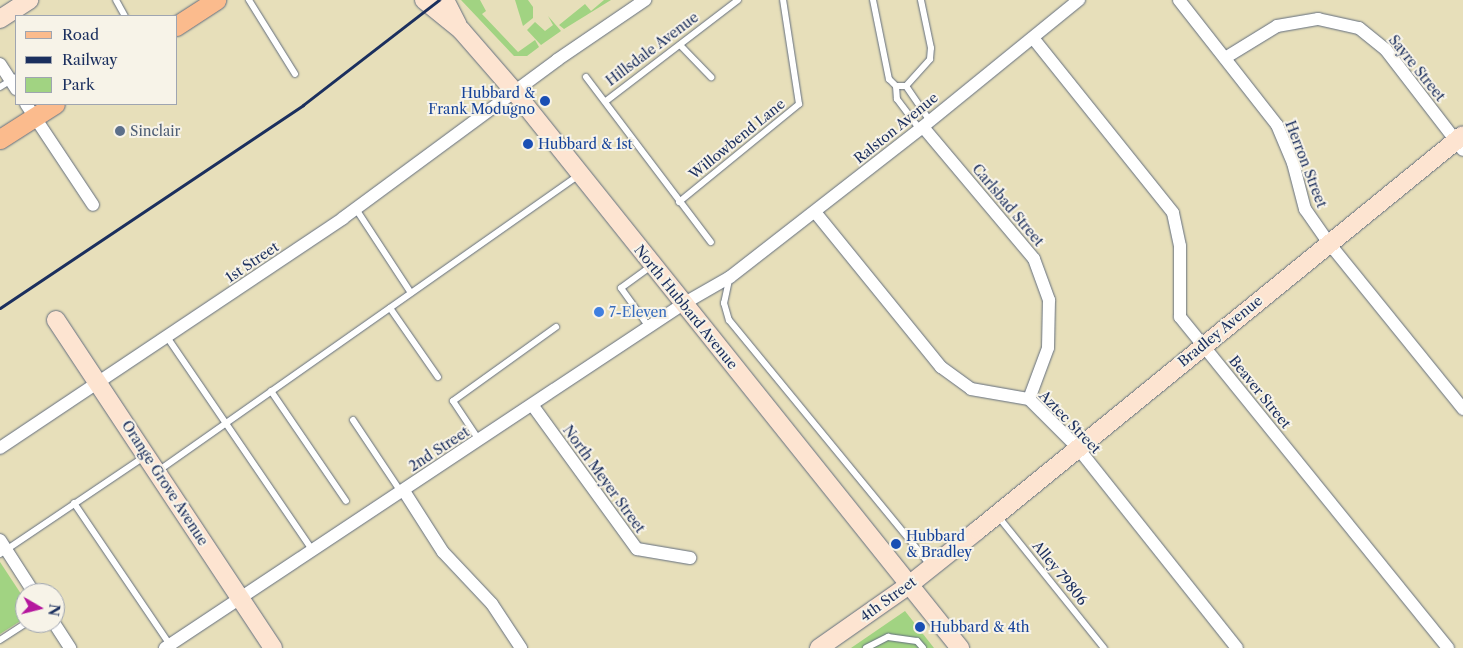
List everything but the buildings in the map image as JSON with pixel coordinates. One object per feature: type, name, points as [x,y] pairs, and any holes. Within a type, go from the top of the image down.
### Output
[{"type":"main road","points":[[178,25],[216,0]]},
{"type":"main road","points":[[0,139],[30,110],[51,105]]},
{"type":"street","points":[[0,19],[30,0]]},
{"type":"street","name":"1st Street","points":[[0,448],[356,209],[514,91],[645,0]]},
{"type":"street","name":"Ralston Avenue","points":[[730,277],[924,126],[1079,0]]},
{"type":"street","name":"Herron Street","points":[[1179,0],[1277,125],[1293,163],[1305,210],[1328,242],[1463,409]]},
{"type":"street","name":"North Hubbard Avenue","points":[[433,2],[461,30],[514,91],[652,266],[960,648]]},
{"type":"street","name":"Sayre Street","points":[[1224,58],[1277,26],[1318,19],[1359,28],[1386,50],[1461,142]]},
{"type":"street","name":"Beaver Street","points":[[1033,38],[1173,213],[1180,246],[1180,318],[1448,648]]},
{"type":"street","points":[[0,64],[11,83]]},
{"type":"street","points":[[30,110],[93,205]]},
{"type":"street","name":"Carlsbad Street","points":[[924,126],[1034,259],[1049,300],[1048,348],[1029,399]]},
{"type":"street","name":"Bradley Avenue","points":[[978,530],[1328,242],[1461,142]]},
{"type":"street","name":"Aztec Street","points":[[815,212],[941,367],[971,388],[1029,399],[1077,447],[1237,648]]},
{"type":"street","name":"2nd Street","points":[[168,646],[533,406],[683,304],[730,277]]},
{"type":"street","name":"Orange Grove Avenue","points":[[56,320],[100,382],[273,648]]},
{"type":"street","name":"North Meyer Street","points":[[533,406],[637,549],[690,558]]},
{"type":"street","points":[[402,492],[443,552],[492,604],[521,648]]},
{"type":"street","name":"4th Street","points":[[819,648],[909,585],[978,530]]},
{"type":"street","points":[[2,548],[27,583]]},
{"type":"street","points":[[60,633],[70,648]]},
{"type":"lane","points":[[116,0],[124,15]]},
{"type":"lane","points":[[249,0],[295,74]]},
{"type":"lane","name":"Hillsdale Avenue","points":[[606,100],[738,0]]},
{"type":"lane","name":"Willowbend Lane","points":[[679,202],[799,104],[783,0]]},
{"type":"lane","points":[[873,0],[889,78],[896,86],[897,99],[924,126]]},
{"type":"lane","points":[[896,86],[906,86],[930,59],[931,48],[921,0]]},
{"type":"lane","points":[[680,45],[711,77]]},
{"type":"lane","points":[[586,77],[606,100],[679,202],[711,242]]},
{"type":"lane","points":[[906,86],[924,126]]},
{"type":"lane","points":[[157,472],[580,174]]},
{"type":"lane","points":[[356,209],[411,293]]},
{"type":"lane","points":[[649,328],[621,288],[652,266]]},
{"type":"lane","points":[[730,277],[724,303],[729,320],[932,567]]},
{"type":"lane","points":[[390,308],[438,377]]},
{"type":"lane","points":[[479,441],[453,401],[556,327]]},
{"type":"lane","points":[[167,337],[224,425],[313,551]]},
{"type":"lane","points":[[271,391],[346,501]]},
{"type":"lane","points":[[353,420],[402,492]]},
{"type":"lane","points":[[2,548],[147,454]]},
{"type":"lane","points":[[74,503],[168,646]]},
{"type":"lane","name":"Alley 79806","points":[[996,514],[1104,648]]},
{"type":"lane","points":[[0,640],[15,630]]},
{"type":"lane","points":[[866,648],[888,637],[918,641],[923,648]]},
{"type":"green space","points":[[461,0],[480,0],[486,11],[482,14],[518,52],[535,40],[539,47],[527,56],[514,56]]},
{"type":"green space","points":[[515,0],[528,0],[533,7],[533,18],[523,26]]},
{"type":"green space","points":[[604,0],[611,0],[564,29],[559,25],[585,4],[591,11]]},
{"type":"green space","points":[[548,16],[561,31],[541,45],[527,30],[535,22],[545,31],[553,25]]},
{"type":"green space","points":[[0,562],[15,585],[15,624],[0,634]]},
{"type":"green space","points":[[905,611],[934,648],[851,648]]},
{"type":"railway","points":[[0,308],[303,105],[439,0]]},
{"type":"place","name":"Hubbard & Frank Modugno","points":[[545,101]]},
{"type":"place","name":"Sinclair","points":[[120,131]]},
{"type":"place","name":"Hubbard & 1st","points":[[528,144]]},
{"type":"place","name":"7-Eleven","points":[[599,312]]},
{"type":"place","name":"Hubbard & Bradley","points":[[896,544]]},
{"type":"place","name":"Hubbard & 4th","points":[[920,627]]}]
